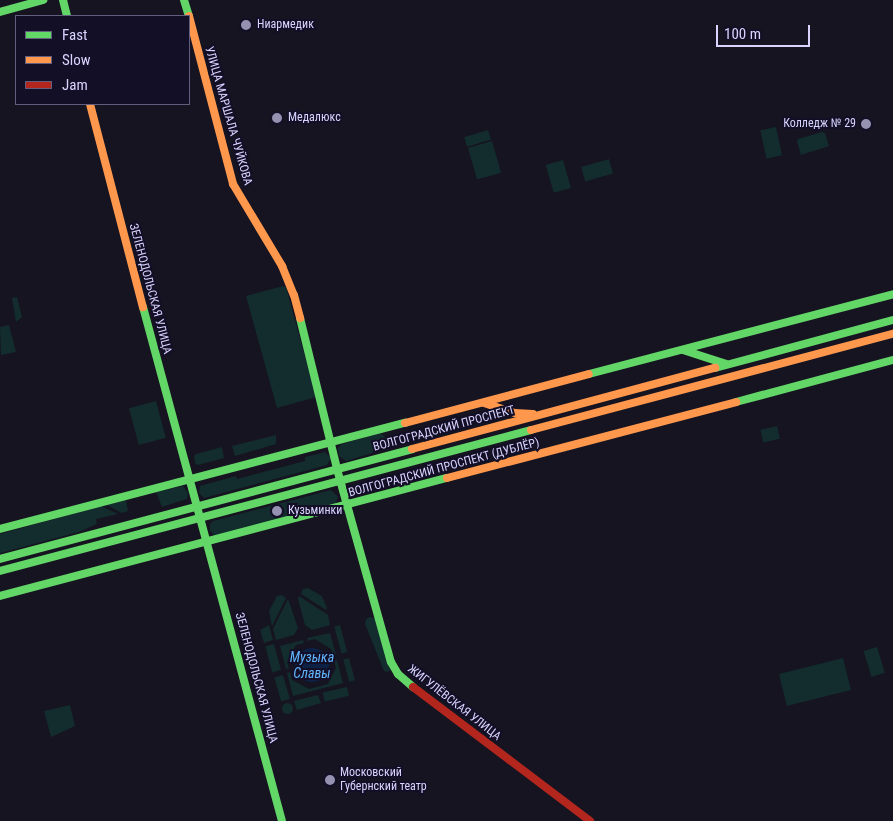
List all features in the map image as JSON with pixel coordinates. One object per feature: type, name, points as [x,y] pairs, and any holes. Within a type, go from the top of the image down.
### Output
[{"type":"street","points":[[0,12],[43,0]]},
{"type":"street","points":[[63,0],[67,15]]},
{"type":"street","name":"УЛИЦА МАРШАЛА ЧУЙКОВА","points":[[184,0],[189,15]]},
{"type":"street","name":"УЛИЦА МАРШАЛА ЧУЙКОВА","points":[[190,20],[233,184],[282,266],[294,296],[337,469]]},
{"type":"street","name":"ЗЕЛЕНОДОЛЬСКАЯ УЛИЦА","points":[[90,105],[196,508],[282,821]]},
{"type":"street","points":[[0,528],[893,294]]},
{"type":"street","name":"ВОЛГОГРАДСКИЙ ПРОСПЕКТ","points":[[0,559],[893,320]]},
{"type":"street","name":"ВОЛГОГРАДСКИЙ ПРОСПЕКТ","points":[[0,571],[340,479],[893,334]]},
{"type":"street","points":[[682,350],[718,363],[731,364]]},
{"type":"street","name":"ВОЛГОГРАДСКИЙ ПРОСПЕКТ (ДУБЛЁР)","points":[[0,596],[893,360]]},
{"type":"street","points":[[478,402],[493,404],[515,413],[543,414]]},
{"type":"street","name":"ЖИГУЛЁВСКАЯ УЛИЦА","points":[[337,469],[391,662],[398,674],[590,821]]},
{"type":"green space","points":[[776,127],[782,155],[766,159],[760,130]]},
{"type":"green space","points":[[488,130],[491,140],[467,147],[464,137]]},
{"type":"green space","points":[[822,132],[825,133],[829,146],[801,155],[797,142],[798,139]]},
{"type":"green space","points":[[492,141],[501,173],[477,180],[468,148]]},
{"type":"green space","points":[[609,159],[613,173],[585,181],[581,167]]},
{"type":"green space","points":[[563,160],[571,188],[554,193],[546,165]]},
{"type":"green space","points":[[283,286],[286,287],[316,397],[277,408],[246,296]]},
{"type":"green space","points":[[17,297],[22,317],[16,322],[12,298]]},
{"type":"green space","points":[[9,325],[16,352],[1,355],[0,327]]},
{"type":"green space","points":[[156,401],[166,438],[139,445],[129,408]]},
{"type":"green space","points":[[777,426],[780,439],[763,442],[760,430]]},
{"type":"green space","points":[[380,433],[390,441],[378,446],[379,451],[346,461],[339,456],[338,448],[342,444]]},
{"type":"green space","points":[[276,435],[276,444],[235,456],[232,446]]},
{"type":"green space","points":[[222,447],[224,458],[198,465],[195,463],[194,456],[196,454]]},
{"type":"green space","points":[[325,452],[331,458],[327,465],[204,498],[199,493],[200,486],[236,476],[237,479],[305,461],[305,457]]},
{"type":"green space","points":[[183,486],[188,493],[187,499],[162,507],[156,492]]},
{"type":"green space","points":[[331,490],[338,497],[335,505],[216,536],[210,531],[210,524],[213,521]]},
{"type":"green space","points":[[126,500],[128,511],[122,513],[107,505]]},
{"type":"green space","points":[[101,506],[118,514],[96,519],[97,524],[79,532],[0,553],[0,534]]},
{"type":"green space","points":[[308,588],[322,596],[327,608],[326,610],[301,594],[303,589]]},
{"type":"green space","points":[[282,595],[286,598],[272,626],[269,611],[277,596]]},
{"type":"green space","points":[[299,596],[328,615],[330,625],[312,630],[305,625],[298,599]]},
{"type":"green space","points":[[288,599],[298,628],[294,635],[276,640],[273,629]]},
{"type":"green space","points":[[370,617],[376,618],[391,669],[388,672],[384,671],[365,624],[366,619]]},
{"type":"green space","points":[[269,625],[273,640],[264,643],[260,630]]},
{"type":"green space","points":[[340,625],[347,652],[341,654],[334,627]]},
{"type":"green space","points":[[330,633],[336,655],[334,656],[331,649],[315,639],[308,641],[307,638]]},
{"type":"green space","points":[[303,640],[304,643],[296,645],[287,662],[289,668],[286,669],[280,646]]},
{"type":"green space","points":[[274,644],[281,670],[272,672],[265,646]]},
{"type":"green space","points":[[877,647],[885,673],[872,677],[864,651]]},
{"type":"green space","points":[[349,658],[355,680],[349,682],[343,660]]},
{"type":"green space","points":[[843,658],[851,690],[787,706],[779,674]]},
{"type":"green space","points":[[337,660],[343,683],[293,696],[287,673],[290,672],[292,680],[309,689],[328,684],[336,668],[334,661]]},
{"type":"green space","points":[[283,675],[290,699],[281,702],[274,677]]},
{"type":"green space","points":[[347,687],[349,696],[325,701],[323,693]]},
{"type":"green space","points":[[318,695],[321,703],[297,710],[294,701]]},
{"type":"green space","points":[[287,702],[293,708],[287,714],[281,708]]},
{"type":"green space","points":[[70,705],[75,726],[51,737],[44,711]]},
{"type":"water","name":"Музыка Славы","points":[[312,648],[324,653],[329,665],[324,677],[312,682],[300,677],[295,665],[300,653]]},
{"type":"traffic: fast","points":[[0,12],[43,0]]},
{"type":"traffic: fast","points":[[63,0],[67,15]]},
{"type":"traffic: fast","points":[[184,0],[189,15]]},
{"type":"traffic: fast","points":[[589,374],[893,294]]},
{"type":"traffic: fast","points":[[143,307],[282,821]]},
{"type":"traffic: fast","points":[[300,318],[337,469],[391,662],[398,674],[413,687]]},
{"type":"traffic: fast","points":[[715,368],[893,320]]},
{"type":"traffic: fast","points":[[683,350],[726,364]]},
{"type":"traffic: fast","points":[[736,402],[893,360]]},
{"type":"traffic: fast","points":[[0,529],[405,423]]},
{"type":"traffic: fast","points":[[0,571],[531,430]]},
{"type":"traffic: fast","points":[[0,559],[412,449]]},
{"type":"traffic: fast","points":[[0,596],[447,478]]},
{"type":"traffic: slow","points":[[190,20],[233,184],[282,266],[294,295],[300,318]]},
{"type":"traffic: slow","points":[[90,105],[143,307]]},
{"type":"traffic: slow","points":[[531,430],[893,334]]},
{"type":"traffic: slow","points":[[412,449],[715,368]]},
{"type":"traffic: slow","points":[[405,423],[589,374]]},
{"type":"traffic: slow","points":[[447,478],[736,402]]},
{"type":"traffic: slow","points":[[484,403],[515,413],[533,414]]},
{"type":"traffic: jam","points":[[413,687],[590,821]]},
{"type":"place","name":"Ниармедик","points":[[246,25]]},
{"type":"place","name":"Медалюкс","points":[[277,118]]},
{"type":"place","name":"Колледж № 29","points":[[866,124]]},
{"type":"place","name":"Кузьминки","points":[[277,511]]},
{"type":"place","name":"Московский Губернский театр","points":[[330,780]]}]
